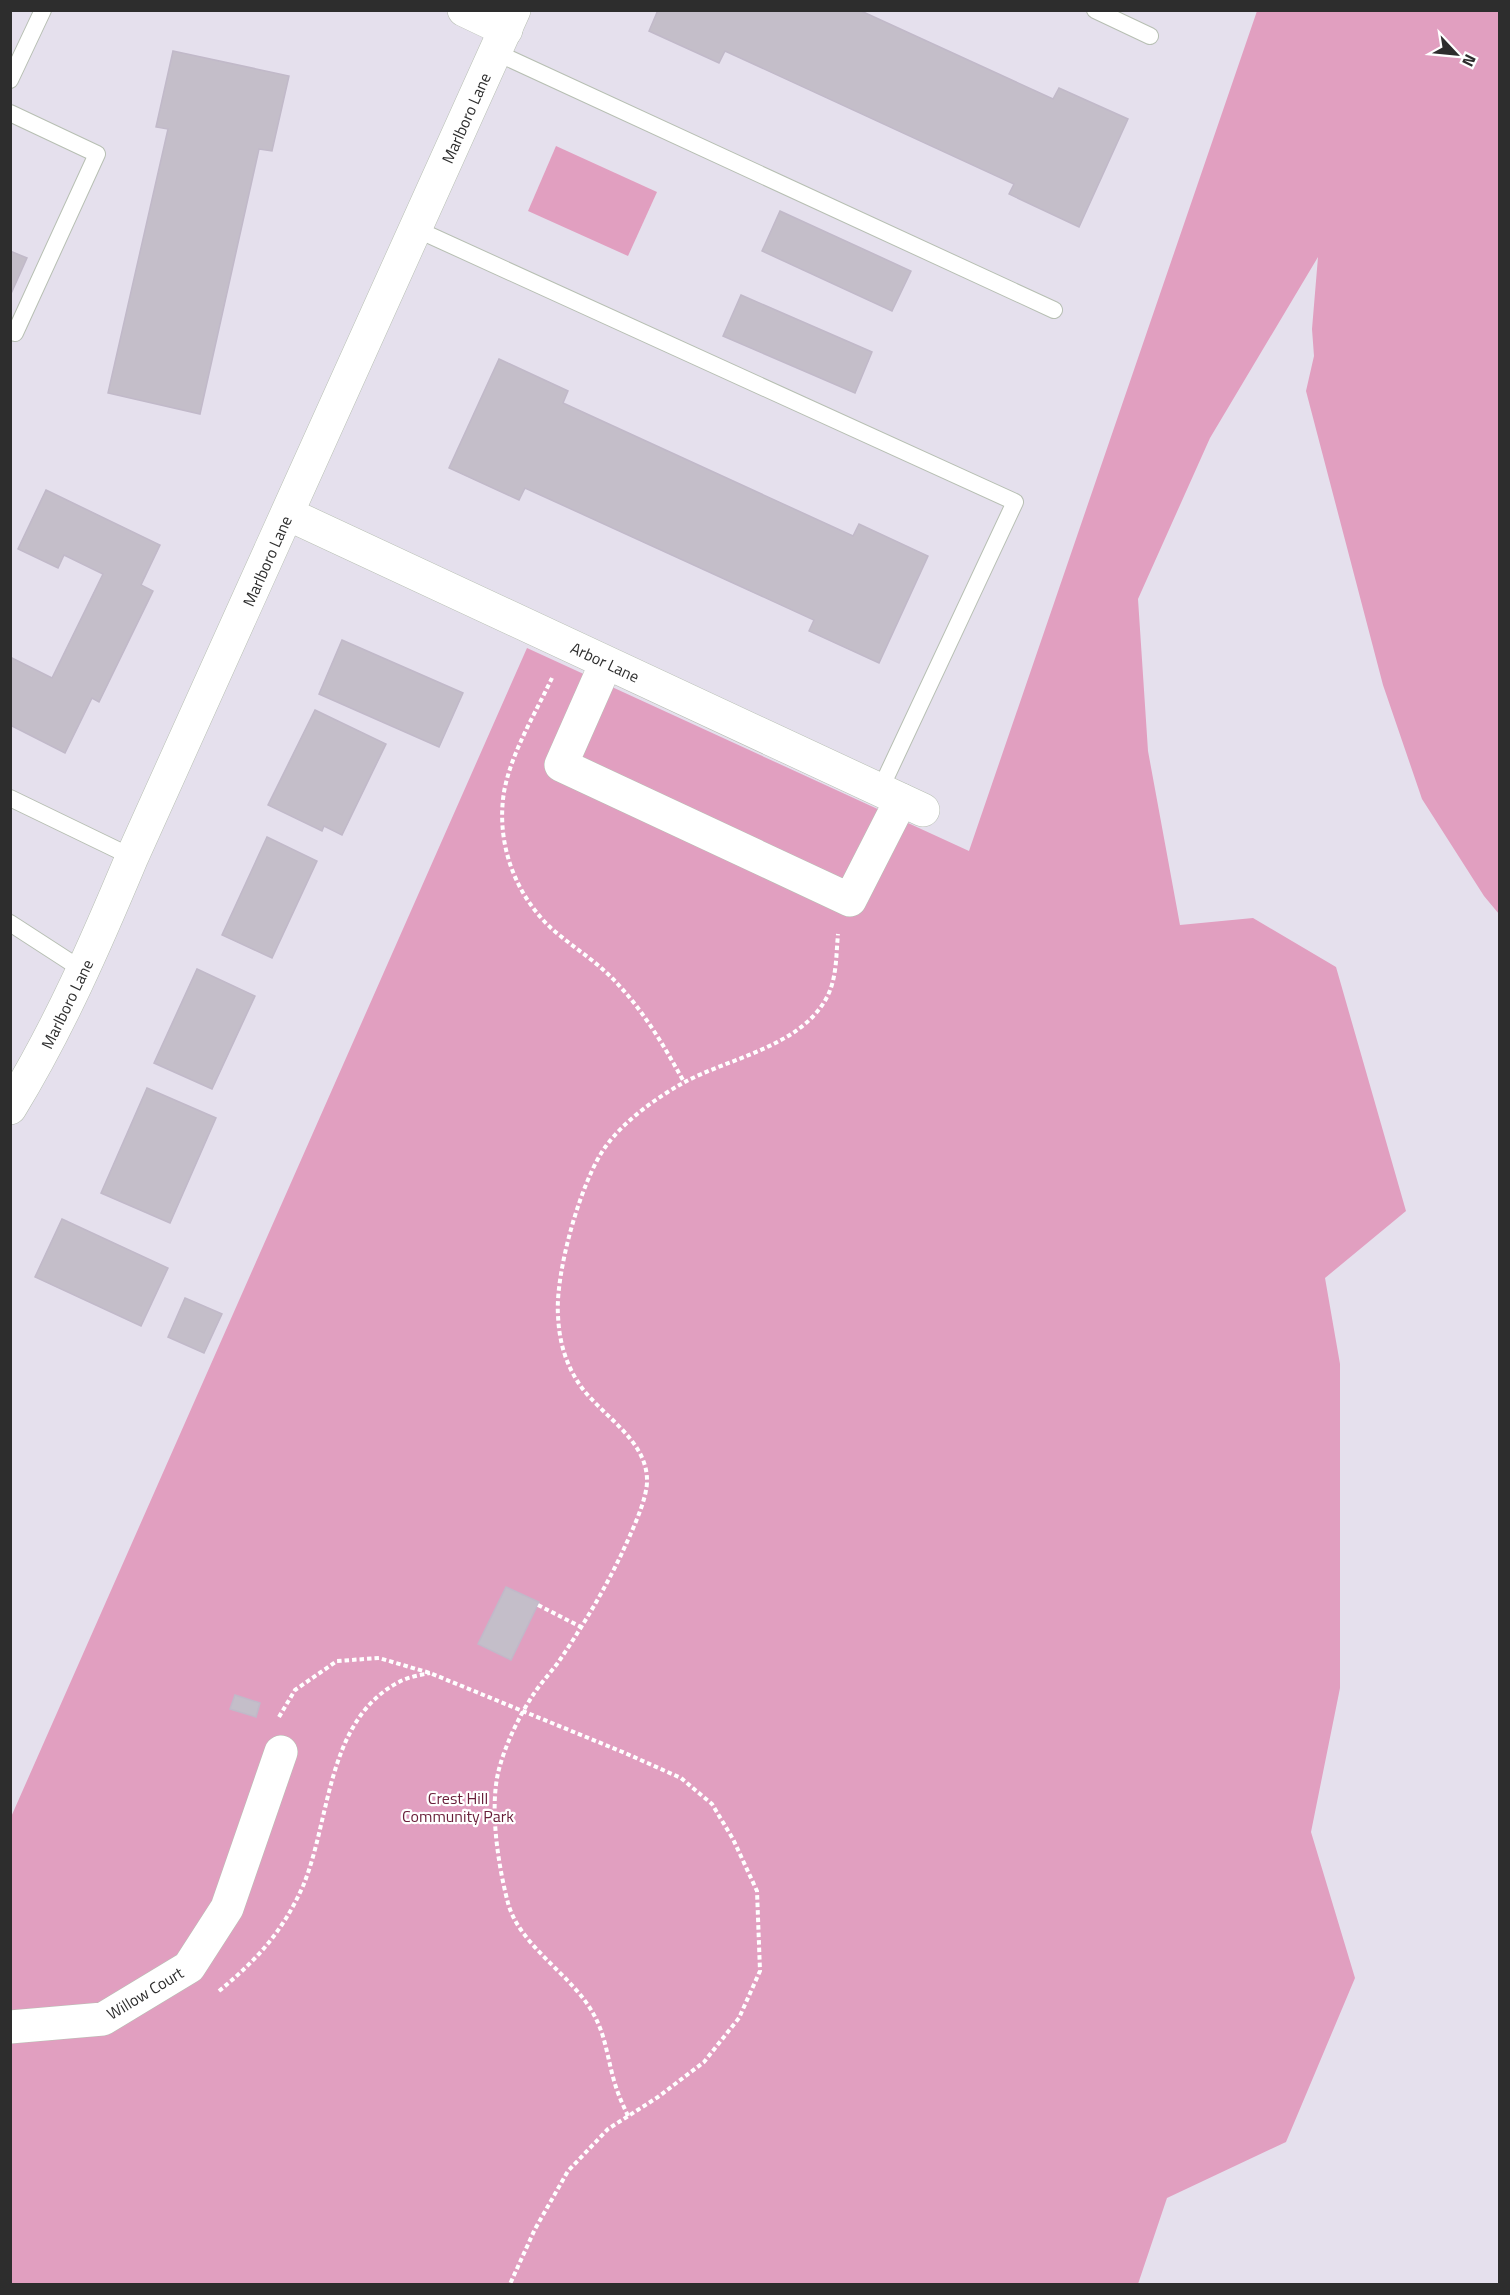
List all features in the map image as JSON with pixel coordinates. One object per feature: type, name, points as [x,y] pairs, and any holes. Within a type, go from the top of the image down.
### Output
[{"type":"street","points":[[464,10],[505,31]]},
{"type":"street","name":"Marlboro Lane","points":[[10,1108],[42,1055],[84,971],[132,857],[505,31]]},
{"type":"street","name":"Arbor Lane","points":[[288,514],[901,800]]},
{"type":"street","points":[[606,663],[561,765],[850,900],[901,800]]},
{"type":"street","name":"Willow Court","points":[[10,2027],[103,2019],[189,1967],[227,1908],[281,1752]]},
{"type":"lane","points":[[10,80],[43,10]]},
{"type":"lane","points":[[1095,10],[1150,36]]},
{"type":"lane","points":[[505,31],[1054,310]]},
{"type":"lane","points":[[10,113],[97,154],[15,333],[10,332]]},
{"type":"lane","points":[[416,229],[1015,502],[901,800]]},
{"type":"lane","points":[[10,798],[132,857]]},
{"type":"lane","points":[[10,923],[84,971]]},
{"type":"path","points":[[552,678],[516,756],[505,789],[501,818],[513,876],[528,901],[550,927],[610,976],[632,999],[655,1031],[684,1082]]},
{"type":"path","points":[[628,2116],[616,2089],[602,2031],[594,2015],[572,1983],[520,1928],[510,1908],[496,1840],[498,1772],[505,1752],[535,1692],[581,1627],[614,1570],[632,1532],[647,1479],[641,1456],[627,1435],[601,1410],[582,1387],[567,1363],[560,1337],[557,1311],[563,1266],[580,1197],[606,1145],[629,1122],[684,1082],[786,1036],[811,1018],[825,1000],[833,983],[839,930],[850,900]]},
{"type":"path","points":[[538,1605],[581,1627]]},
{"type":"path","points":[[281,1752],[273,1727],[295,1690],[337,1661],[379,1658],[430,1673],[681,1778],[712,1804],[733,1839],[757,1891],[760,1971],[739,2018],[704,2062],[658,2097],[608,2129],[568,2171],[535,2229],[510,2284]]},
{"type":"green space","name":"Crest Hill Community Park","points":[[1257,11],[1499,11],[1499,914],[1484,896],[1422,799],[1383,685],[1306,391],[1314,356],[1312,329],[1318,257],[1210,438],[1138,599],[1148,751],[1180,925],[1253,918],[1336,967],[1406,1211],[1325,1278],[1340,1364],[1340,1688],[1311,1832],[1355,1978],[1286,2142],[1167,2198],[1138,2284],[11,2284],[11,1817],[527,648],[969,851]]},
{"type":"green space","points":[[556,146],[657,192],[628,256],[528,211]]},
{"type":"building","points":[[658,10],[859,10],[1053,99],[1059,88],[1128,119],[1079,227],[1009,194],[1014,184],[725,51],[719,63],[649,31]]},
{"type":"building","points":[[173,51],[289,76],[272,151],[259,149],[200,414],[108,393],[168,129],[156,127]]},
{"type":"building","points":[[780,211],[911,271],[892,311],[762,251]]},
{"type":"building","points":[[10,251],[27,258],[10,296]]},
{"type":"building","points":[[741,295],[872,352],[855,393],[723,336]]},
{"type":"building","points":[[499,359],[568,391],[563,403],[853,536],[859,524],[928,556],[879,663],[809,631],[814,620],[525,488],[519,500],[449,468]]},
{"type":"building","points":[[46,490],[160,545],[141,585],[153,591],[99,702],[92,698],[65,753],[10,725],[10,657],[52,678],[103,574],[64,555],[58,568],[18,549]]},
{"type":"building","points":[[342,640],[463,693],[439,747],[319,694]]},
{"type":"building","points":[[315,710],[386,744],[342,835],[324,826],[322,831],[268,805]]},
{"type":"building","points":[[267,837],[317,861],[272,958],[222,935]]},
{"type":"building","points":[[197,969],[255,996],[212,1089],[154,1063]]},
{"type":"building","points":[[147,1088],[216,1118],[170,1223],[101,1193]]},
{"type":"building","points":[[62,1219],[168,1268],[141,1326],[35,1277]]},
{"type":"building","points":[[185,1298],[222,1314],[204,1353],[168,1337]]},
{"type":"building","points":[[506,1587],[539,1602],[511,1660],[478,1644]]},
{"type":"building","points":[[235,1695],[260,1703],[256,1717],[230,1709]]}]
